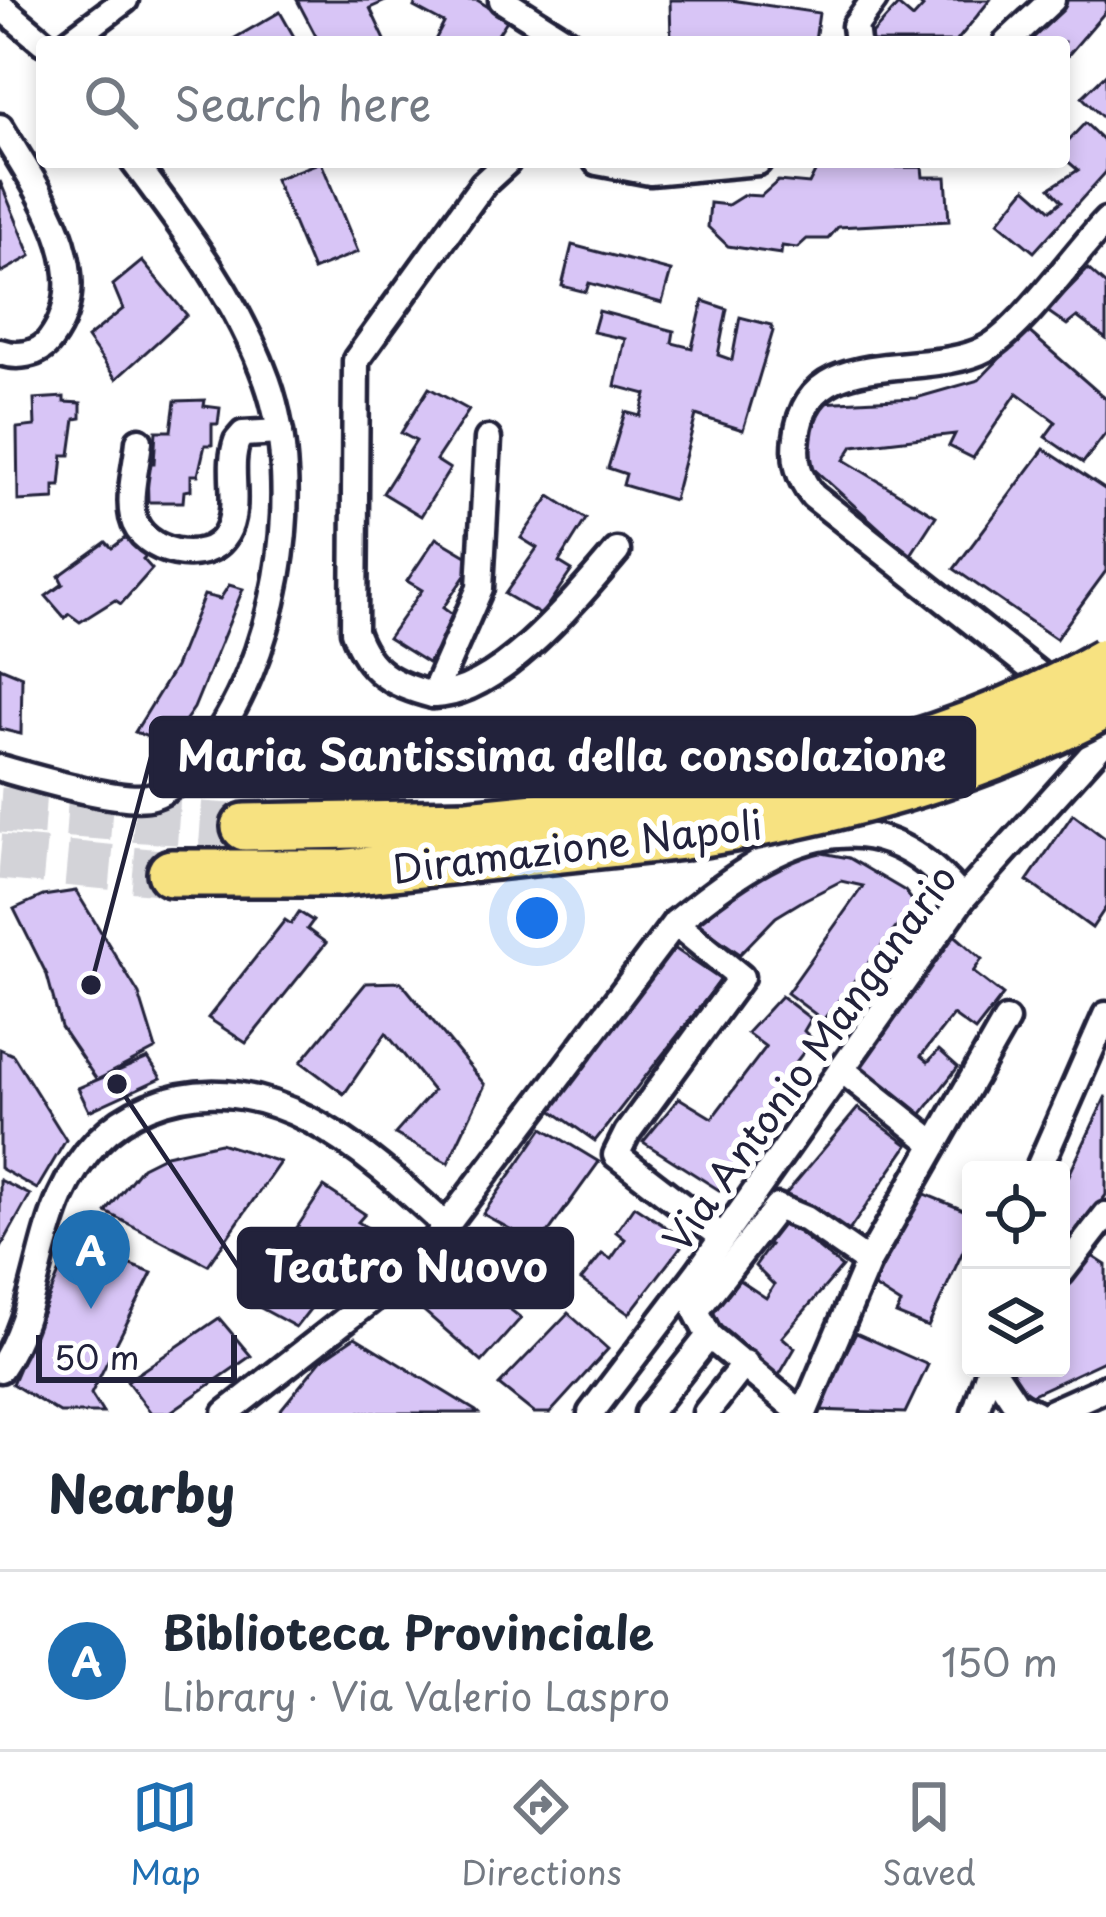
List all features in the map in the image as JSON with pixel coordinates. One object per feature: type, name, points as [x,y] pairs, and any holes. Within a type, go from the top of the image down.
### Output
[{"type":"highway","name":"Diramazione Napoli","points":[[171,873],[338,874],[682,818],[956,733],[1106,661]]},
{"type":"highway","name":"Diramazione Napoli","points":[[245,827],[784,820],[910,786],[986,759],[1098,738]]},
{"type":"street","points":[[77,36],[125,0]]},
{"type":"street","points":[[502,0],[559,36]]},
{"type":"street","points":[[856,36],[856,26],[874,0]]},
{"type":"street","points":[[1013,36],[1052,0]]},
{"type":"street","points":[[4,17],[36,38]]},
{"type":"street","points":[[0,127],[42,195],[68,276],[62,317],[45,346],[21,356],[0,352]]},
{"type":"street","points":[[0,768],[129,797],[151,797],[195,765],[219,736],[258,661],[280,535],[280,432],[268,383],[222,289],[138,168]]},
{"type":"street","points":[[501,168],[482,184],[356,360],[354,632],[364,659],[404,688],[458,696],[554,624],[616,551]]},
{"type":"street","points":[[629,168],[650,172],[692,168]]},
{"type":"street","points":[[1037,673],[813,496],[796,464],[799,416],[825,383],[862,368],[958,358],[989,348],[1106,221]]},
{"type":"street","points":[[139,442],[132,515],[138,530],[150,542],[170,549],[201,552],[221,542],[232,521],[237,441],[243,434],[280,432]]},
{"type":"street","points":[[433,695],[480,588],[488,439]]},
{"type":"street","name":"Via Antonio Manganario","points":[[591,1413],[962,899],[1098,738]]},
{"type":"street","points":[[226,1413],[418,1263],[675,923],[768,852],[826,833],[874,838],[941,874],[962,899]]},
{"type":"street","points":[[675,923],[741,977],[627,1132],[616,1155],[721,1236]]},
{"type":"street","points":[[1042,1161],[1106,1015]]},
{"type":"street","points":[[868,1262],[806,1219],[776,1207],[696,1311],[709,1336],[802,1413],[868,1262],[1006,1020]]},
{"type":"street","points":[[842,1069],[935,1144]]},
{"type":"street","points":[[0,1369],[61,1196],[85,1154],[131,1114],[161,1102],[214,1092],[268,1099],[334,1136],[444,1224]]},
{"type":"street","points":[[1064,1269],[1106,1215]]},
{"type":"street","points":[[648,1413],[709,1336]]},
{"type":"street","points":[[706,1413],[746,1363]]},
{"type":"street","points":[[975,1413],[988,1377]]},
{"type":"street","points":[[997,1377],[1016,1404],[1035,1413]]},
{"type":"street","points":[[1050,1413],[1106,1388]]},
{"type":"building","points":[[297,0],[388,0],[370,8],[383,36],[316,36]]},
{"type":"building","points":[[417,0],[477,0],[508,19],[497,36],[437,36],[444,23],[414,7]]},
{"type":"building","points":[[670,0],[731,0],[819,13],[816,36],[671,36]]},
{"type":"building","points":[[915,0],[990,0],[961,36],[870,36],[898,5],[913,18],[923,7]]},
{"type":"building","points":[[1067,0],[1106,0],[1106,11],[1070,53],[1070,36],[1025,36]]},
{"type":"building","points":[[280,12],[294,36],[238,36]]},
{"type":"building","points":[[1106,74],[1106,121],[1082,97]]},
{"type":"building","points":[[1085,123],[1106,143],[1106,172],[1034,252],[998,222],[1026,188],[1051,210],[1062,201],[1050,188],[1078,170],[1070,163],[1070,139]]},
{"type":"building","points":[[305,168],[323,168],[358,252],[313,270],[275,179]]},
{"type":"building","points":[[817,168],[922,168],[923,177],[946,177],[949,221],[838,227],[828,239],[807,239],[797,248],[782,246],[781,254],[728,246],[708,227],[710,203],[728,205],[744,195],[761,196],[778,181],[809,184]]},
{"type":"building","points":[[0,181],[31,256],[2,272],[0,269]]},
{"type":"building","points":[[572,245],[671,271],[662,303],[589,283],[586,292],[562,286]]},
{"type":"building","points":[[142,261],[187,315],[116,379],[87,338],[123,309],[113,285]]},
{"type":"building","points":[[1088,269],[1106,285],[1106,339],[1077,317],[1067,325],[1047,311]]},
{"type":"building","points":[[703,301],[727,309],[718,355],[732,360],[740,317],[771,325],[773,331],[743,430],[696,415],[674,500],[623,485],[626,474],[608,468],[625,412],[640,416],[646,394],[615,386],[625,339],[593,332],[599,311],[674,331],[672,343],[692,348]]},
{"type":"building","points":[[1027,330],[1106,399],[1106,433],[1083,463],[1045,437],[1056,422],[1017,393],[973,458],[949,446],[955,434],[853,446],[844,460],[936,516],[910,556],[804,460],[819,403],[916,398],[979,380]]},
{"type":"building","points":[[429,388],[469,410],[436,460],[450,469],[421,516],[383,493],[416,441],[401,433]]},
{"type":"building","points":[[64,397],[64,402],[81,403],[81,418],[75,419],[70,455],[63,455],[60,486],[54,486],[54,499],[18,501],[17,428],[35,426],[34,399]]},
{"type":"building","points":[[205,400],[204,406],[220,408],[218,424],[212,424],[212,445],[205,445],[198,475],[191,475],[191,490],[184,491],[183,502],[148,502],[147,463],[154,463],[156,431],[171,431],[175,401]]},
{"type":"building","points":[[1044,449],[1106,490],[1106,571],[1056,639],[954,569]]},
{"type":"building","points":[[550,496],[586,519],[559,562],[572,570],[541,615],[505,594],[537,548],[521,538]]},
{"type":"building","points":[[129,535],[148,554],[143,559],[152,569],[121,604],[115,600],[80,622],[69,614],[65,618],[46,596],[63,584],[59,576],[106,542],[112,548]]},
{"type":"building","points":[[436,538],[475,561],[443,608],[458,619],[428,663],[388,638],[422,590],[407,581]]},
{"type":"building","points":[[229,585],[243,589],[194,708],[168,745],[135,732],[175,667],[204,595],[220,599]]},
{"type":"building","points":[[0,667],[22,676],[21,734],[0,729]]},
{"type":"building","points":[[1073,814],[1106,839],[1106,907],[1092,928],[1027,881]]},
{"type":"building","points":[[806,850],[849,858],[905,891],[915,904],[823,1020],[787,993],[863,886],[841,881],[804,900],[776,917],[740,954],[694,922],[740,884]]},
{"type":"building","points":[[76,891],[139,994],[156,1049],[97,1080],[61,1027],[47,975],[14,909],[43,896]]},
{"type":"building","points":[[299,912],[313,921],[307,929],[326,943],[246,1043],[208,1018],[285,920],[291,924]]},
{"type":"building","points":[[950,931],[982,959],[973,972],[1003,995],[975,1031],[953,1015],[921,1056],[928,1062],[939,1050],[958,1067],[921,1115],[851,1065]]},
{"type":"building","points":[[674,948],[721,980],[595,1141],[547,1107]]},
{"type":"building","points":[[401,982],[485,1085],[448,1163],[395,1134],[433,1091],[386,1033],[344,1094],[301,1062],[366,983]]},
{"type":"building","points":[[781,996],[811,1019],[804,1031],[813,1040],[793,1066],[802,1076],[719,1190],[643,1142],[679,1098],[712,1118],[766,1047],[747,1033]]},
{"type":"building","points":[[0,1049],[13,1055],[66,1140],[37,1189],[0,1168]]},
{"type":"building","points":[[148,1058],[161,1078],[89,1111],[78,1088]]},
{"type":"building","points":[[1106,1096],[1106,1195],[1075,1237],[1070,1234],[1070,1173]]},
{"type":"building","points":[[858,1108],[908,1145],[844,1238],[785,1195]]},
{"type":"building","points":[[543,1128],[599,1162],[539,1245],[483,1214]]},
{"type":"building","points":[[220,1143],[280,1162],[208,1265],[106,1212],[142,1167],[166,1155]]},
{"type":"building","points":[[0,1180],[30,1195],[0,1249]]},
{"type":"building","points":[[324,1187],[365,1214],[358,1222],[391,1242],[371,1268],[340,1245],[300,1295],[314,1304],[296,1327],[248,1301]]},
{"type":"building","points":[[915,1190],[962,1209],[962,1253],[928,1327],[896,1314],[901,1304],[868,1283]]},
{"type":"building","points":[[634,1206],[686,1240],[629,1314],[581,1280],[602,1254],[611,1259],[625,1239],[616,1232]]},
{"type":"building","points":[[780,1217],[842,1267],[782,1337],[795,1348],[778,1377],[703,1315],[736,1278],[766,1298],[774,1285],[755,1266],[770,1245],[763,1242]]},
{"type":"building","points":[[72,1243],[152,1273],[91,1394],[103,1413],[60,1413],[12,1384]]},
{"type":"building","points":[[1089,1254],[1106,1265],[1106,1360],[1070,1377],[1070,1278]]},
{"type":"building","points":[[447,1259],[521,1318],[482,1362],[409,1298]]},
{"type":"building","points":[[568,1313],[608,1349],[550,1413],[534,1413],[499,1385]]},
{"type":"building","points":[[219,1318],[251,1356],[169,1413],[151,1413],[127,1381]]},
{"type":"building","points":[[856,1333],[928,1365],[905,1413],[816,1410]]},
{"type":"building","points":[[355,1337],[478,1413],[278,1413],[321,1360]]},
{"type":"building","points":[[1007,1377],[1070,1377],[1031,1395]]},
{"type":"tunnel","points":[[0,810],[245,827]]},
{"type":"tunnel","points":[[0,857],[171,873]]},
{"type":"place","name":"Maria Santissima della consolazione","points":[[91,985]]},
{"type":"place","name":"Teatro Nuovo","points":[[117,1084]]},
{"type":"place","name":"Biblioteca Provinciale","points":[[91,1309]]}]
